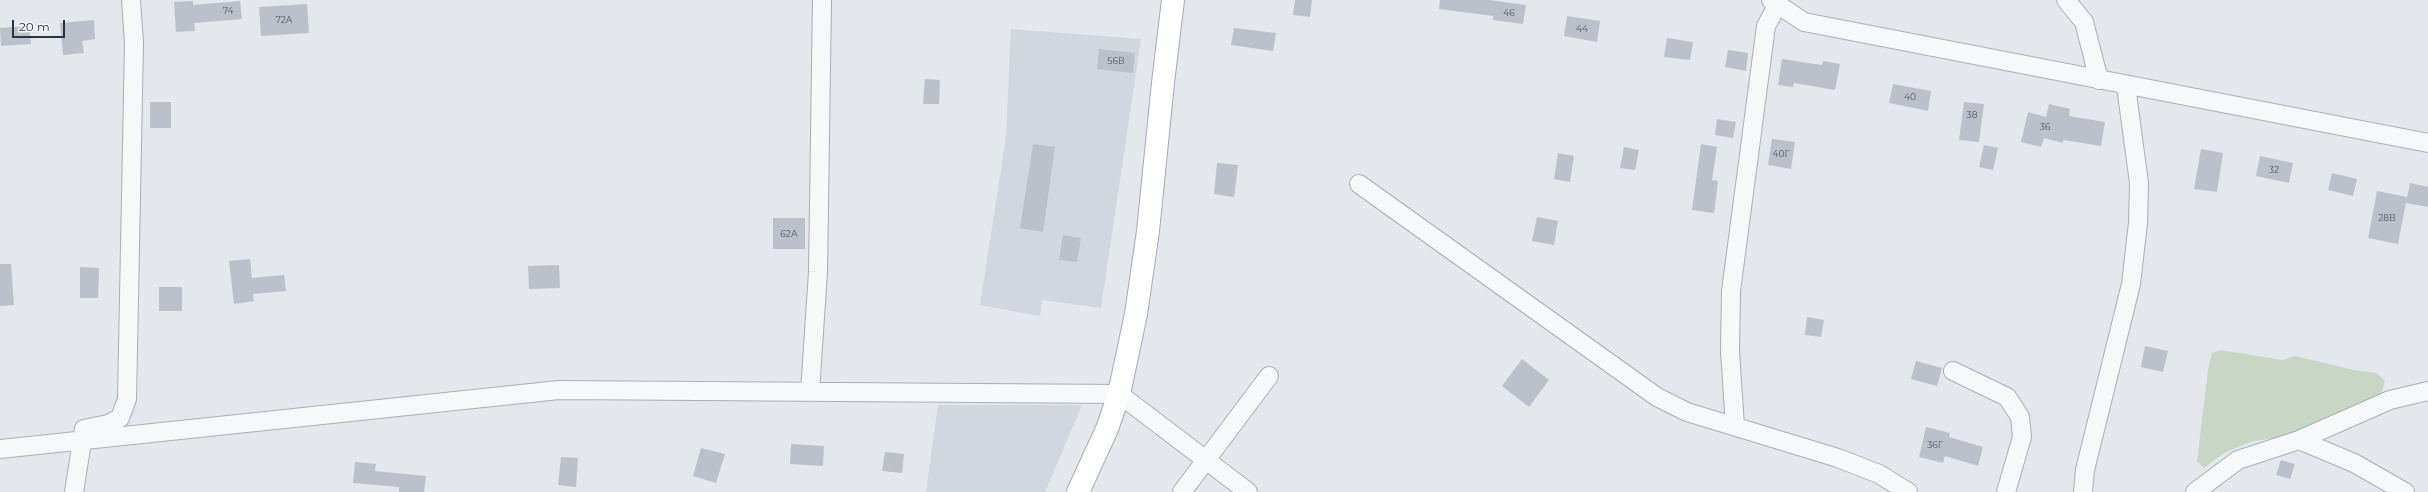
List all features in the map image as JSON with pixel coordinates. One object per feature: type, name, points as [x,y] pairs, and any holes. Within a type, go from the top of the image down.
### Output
[{"type":"main road","points":[[1078,492],[1107,429],[1119,394],[1136,314],[1148,231],[1164,68],[1173,0]]},
{"type":"street","points":[[74,492],[84,429],[108,424],[120,418],[127,399],[134,43],[131,0]]},
{"type":"street","points":[[810,392],[818,272],[822,0]]},
{"type":"street","points":[[2066,0],[2084,22],[2099,80]]},
{"type":"street","points":[[1735,426],[1730,351],[1731,292],[1766,26],[1774,3],[1804,22],[2126,86],[2428,143]]},
{"type":"street","points":[[2083,492],[2085,470],[2131,284],[2138,223],[2139,183],[2126,86]]},
{"type":"street","points":[[1359,184],[1657,397],[1687,412],[1838,458],[1879,474],[1908,492]]},
{"type":"street","points":[[1953,371],[2007,398],[2020,417],[2022,437],[2006,492]]},
{"type":"street","points":[[1182,492],[1269,376]]},
{"type":"street","points":[[0,449],[559,390],[1119,394],[1248,492]]},
{"type":"street","points":[[2195,492],[2238,460],[2299,440],[2390,400],[2428,391]]},
{"type":"street","points":[[2299,440],[2354,463],[2405,492]]},
{"type":"shaded area","points":[[1011,29],[1141,39],[1101,308],[1042,300],[1040,316],[980,305],[1006,137]]},
{"type":"shaded area","points":[[938,405],[1082,405],[1045,492],[926,492]]},
{"type":"green space","points":[[2221,350],[2282,360],[2295,356],[2354,370],[2377,373],[2385,381],[2381,394],[2286,436],[2250,442],[2224,453],[2204,468],[2197,461],[2208,370],[2212,353]]},
{"type":"building","points":[[1295,0],[1312,0],[1310,17],[1293,15]]},
{"type":"building","points":[[1440,0],[1489,0],[1526,5],[1523,24],[1493,20],[1493,16],[1439,9]]},
{"type":"building","points":[[193,1],[193,5],[240,1],[242,19],[194,23],[195,31],[176,32],[174,2]]},
{"type":"building","points":[[307,4],[309,33],[261,36],[259,7]]},
{"type":"building","points":[[1567,16],[1600,21],[1597,42],[1564,36]]},
{"type":"building","points":[[94,20],[95,39],[82,41],[84,53],[63,55],[60,23]]},
{"type":"building","points":[[29,26],[31,44],[1,46],[0,28]]},
{"type":"building","points":[[1234,28],[1276,33],[1273,51],[1231,45]]},
{"type":"building","points":[[1667,38],[1693,42],[1690,60],[1664,57]]},
{"type":"building","points":[[1099,49],[1135,53],[1133,73],[1097,69]]},
{"type":"building","points":[[1728,50],[1748,53],[1746,71],[1725,67]]},
{"type":"building","points":[[1782,59],[1822,65],[1823,61],[1840,64],[1835,90],[1794,83],[1793,87],[1778,85]]},
{"type":"building","points":[[925,79],[940,80],[939,104],[923,104]]},
{"type":"building","points":[[1893,84],[1931,91],[1928,111],[1889,103]]},
{"type":"building","points":[[150,102],[171,102],[171,128],[150,128]]},
{"type":"building","points":[[1964,102],[1984,104],[1979,142],[1959,140]]},
{"type":"building","points":[[2049,104],[2070,109],[2069,116],[2105,122],[2101,146],[2063,140],[2063,143],[2044,138],[2041,147],[2021,142],[2028,112],[2046,117]]},
{"type":"building","points":[[1717,119],[1736,122],[1733,138],[1715,135]]},
{"type":"building","points":[[1772,139],[1795,142],[1791,169],[1768,165]]},
{"type":"building","points":[[1033,144],[1055,147],[1043,232],[1020,228]]},
{"type":"building","points":[[1701,144],[1717,147],[1712,180],[1718,181],[1714,213],[1692,210]]},
{"type":"building","points":[[1984,145],[1998,148],[1993,170],[1979,167]]},
{"type":"building","points":[[1624,147],[1639,150],[1635,170],[1620,168]]},
{"type":"building","points":[[2201,149],[2223,153],[2217,192],[2194,189]]},
{"type":"building","points":[[1558,153],[1574,156],[1570,182],[1554,179]]},
{"type":"building","points":[[2260,156],[2293,163],[2289,183],[2256,176]]},
{"type":"building","points":[[1217,163],[1238,165],[1234,197],[1214,194]]},
{"type":"building","points":[[2332,173],[2357,179],[2353,196],[2328,190]]},
{"type":"building","points":[[2410,183],[2428,187],[2428,207],[2406,203]]},
{"type":"building","points":[[2377,191],[2407,197],[2398,244],[2368,238]]},
{"type":"building","points":[[1537,217],[1558,221],[1554,245],[1532,241]]},
{"type":"building","points":[[773,218],[805,218],[805,249],[773,249]]},
{"type":"building","points":[[1063,235],[1081,238],[1077,262],[1059,260]]},
{"type":"building","points":[[250,259],[252,278],[284,275],[286,291],[253,294],[254,301],[234,304],[229,261]]},
{"type":"building","points":[[0,264],[11,264],[14,305],[0,306]]},
{"type":"building","points":[[559,265],[560,288],[529,289],[528,266]]},
{"type":"building","points":[[80,267],[99,268],[98,298],[80,298]]},
{"type":"building","points":[[159,287],[182,287],[182,311],[159,311]]},
{"type":"building","points":[[1807,317],[1824,320],[1821,337],[1805,335]]},
{"type":"building","points":[[2145,346],[2168,351],[2163,372],[2141,367]]},
{"type":"building","points":[[1522,359],[1549,380],[1529,407],[1502,386]]},
{"type":"building","points":[[1916,361],[1942,368],[1937,386],[1911,379]]},
{"type":"building","points":[[1926,427],[1950,433],[1949,437],[1983,447],[1978,466],[1945,456],[1943,463],[1919,457]]},
{"type":"building","points":[[791,444],[824,446],[823,466],[790,464]]},
{"type":"building","points":[[701,448],[725,454],[716,483],[693,476]]},
{"type":"building","points":[[885,452],[904,454],[902,473],[882,471]]},
{"type":"building","points":[[561,457],[578,458],[576,487],[558,485]]},
{"type":"building","points":[[2281,460],[2295,464],[2290,479],[2276,475]]},
{"type":"building","points":[[355,462],[376,464],[375,471],[426,476],[424,492],[399,492],[399,487],[353,483]]}]
